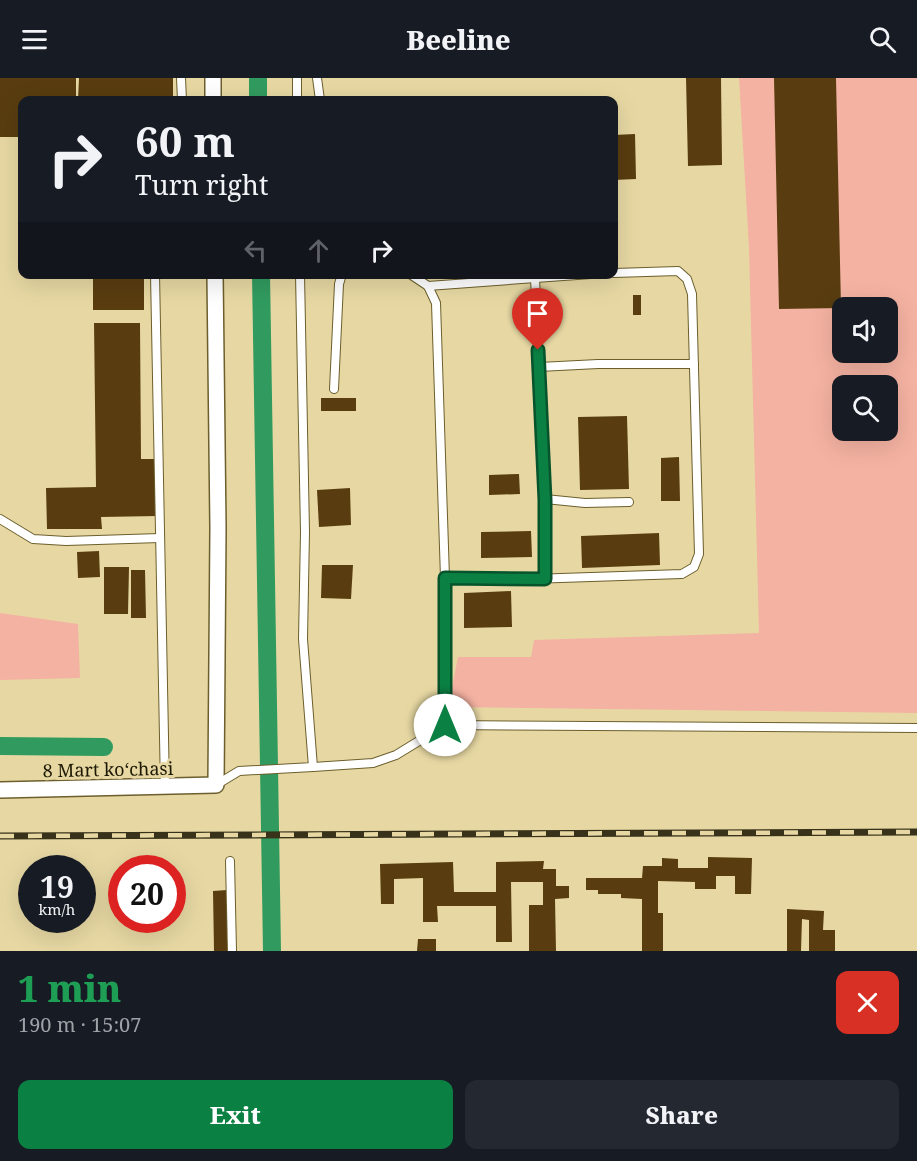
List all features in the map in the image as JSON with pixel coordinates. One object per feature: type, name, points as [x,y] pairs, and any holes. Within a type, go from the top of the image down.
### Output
[{"type":"street","points":[[213,78],[213,96]]},
{"type":"street","points":[[215,279],[218,528],[216,785]]},
{"type":"street","name":"8 Mart koʻchasi","points":[[0,790],[165,788],[216,785]]},
{"type":"lane","points":[[181,78],[182,96]]},
{"type":"lane","points":[[297,78],[297,96]]},
{"type":"lane","points":[[317,78],[319,96]]},
{"type":"lane","points":[[445,578],[545,579],[682,574],[694,567],[699,554],[692,294],[687,279],[678,271],[618,273]]},
{"type":"lane","points":[[155,279],[165,788]]},
{"type":"lane","points":[[300,279],[303,639],[313,767]]},
{"type":"lane","points":[[334,389],[342,279]]},
{"type":"lane","points":[[418,279],[428,286],[436,303],[445,578],[445,725]]},
{"type":"lane","points":[[428,286],[522,279]]},
{"type":"lane","points":[[535,279],[545,500],[545,579]]},
{"type":"lane","points":[[539,367],[598,364],[694,364]]},
{"type":"lane","points":[[545,500],[585,503],[629,502]]},
{"type":"lane","points":[[0,519],[33,539],[66,541],[160,538]]},
{"type":"lane","points":[[216,785],[239,771],[373,763],[396,755],[445,725],[917,728]]},
{"type":"lane","points":[[230,861],[232,951]]},
{"type":"shaded area","points":[[739,78],[917,78],[917,713],[448,707],[458,657],[531,657],[534,640],[759,633],[749,248]]},
{"type":"shaded area","points":[[0,613],[78,624],[80,678],[0,680]]},
{"type":"building","points":[[0,78],[76,78],[76,96],[18,96],[18,137],[0,137]]},
{"type":"building","points":[[79,78],[173,78],[173,96],[78,96]]},
{"type":"building","points":[[686,78],[721,78],[722,165],[688,166]]},
{"type":"building","points":[[774,78],[836,78],[841,297],[832,297],[832,308],[779,309]]},
{"type":"building","points":[[635,134],[636,179],[618,180],[618,135]]},
{"type":"building","points":[[93,279],[144,279],[144,310],[93,310]]},
{"type":"building","points":[[633,295],[641,295],[641,315],[633,315]]},
{"type":"building","points":[[94,323],[140,323],[141,459],[157,459],[158,516],[101,517],[102,529],[47,529],[46,488],[96,487]]},
{"type":"building","points":[[321,398],[356,398],[356,411],[321,411]]},
{"type":"building","points":[[627,416],[629,489],[580,490],[578,417]]},
{"type":"building","points":[[679,457],[680,501],[661,501],[661,458]]},
{"type":"building","points":[[519,474],[520,494],[489,495],[489,475]]},
{"type":"building","points":[[350,488],[351,525],[319,527],[317,490]]},
{"type":"building","points":[[531,531],[532,557],[481,558],[481,532]]},
{"type":"building","points":[[659,533],[660,565],[582,568],[581,536]]},
{"type":"building","points":[[99,551],[100,577],[78,578],[77,552]]},
{"type":"building","points":[[322,565],[353,565],[351,599],[321,598]]},
{"type":"building","points":[[104,567],[129,567],[128,614],[104,614]]},
{"type":"building","points":[[131,570],[145,570],[146,618],[131,618]]},
{"type":"building","points":[[511,591],[512,627],[464,628],[464,593]]},
{"type":"building","points":[[708,857],[752,858],[751,894],[735,894],[735,876],[716,876],[716,889],[695,889],[695,882],[658,881],[658,913],[663,913],[663,951],[642,951],[642,899],[621,898],[621,894],[598,894],[598,890],[586,890],[586,878],[642,878],[643,866],[662,866],[662,858],[678,859],[678,868],[708,868]]},
{"type":"building","points":[[544,861],[543,869],[556,869],[556,886],[569,886],[569,898],[555,899],[556,951],[529,951],[529,905],[543,905],[543,882],[511,882],[512,942],[496,942],[496,906],[437,906],[438,922],[423,922],[423,878],[394,879],[394,904],[381,904],[380,864],[453,862],[454,892],[496,892],[496,862]]},
{"type":"building","points":[[227,890],[228,951],[214,951],[213,891]]},
{"type":"building","points":[[787,909],[824,911],[823,930],[835,930],[835,951],[809,951],[809,920],[802,919],[801,951],[787,951]]},
{"type":"building","points":[[418,939],[436,939],[436,951],[417,951]]},
{"type":"waterway","points":[[258,78],[258,96]]},
{"type":"waterway","points":[[261,279],[272,951]]},
{"type":"waterway","points":[[0,746],[104,747]]},
{"type":"railway","points":[[0,836],[917,832]]},
{"type":"route","points":[[445,725],[445,578],[545,579],[545,500],[538,350]]}]
